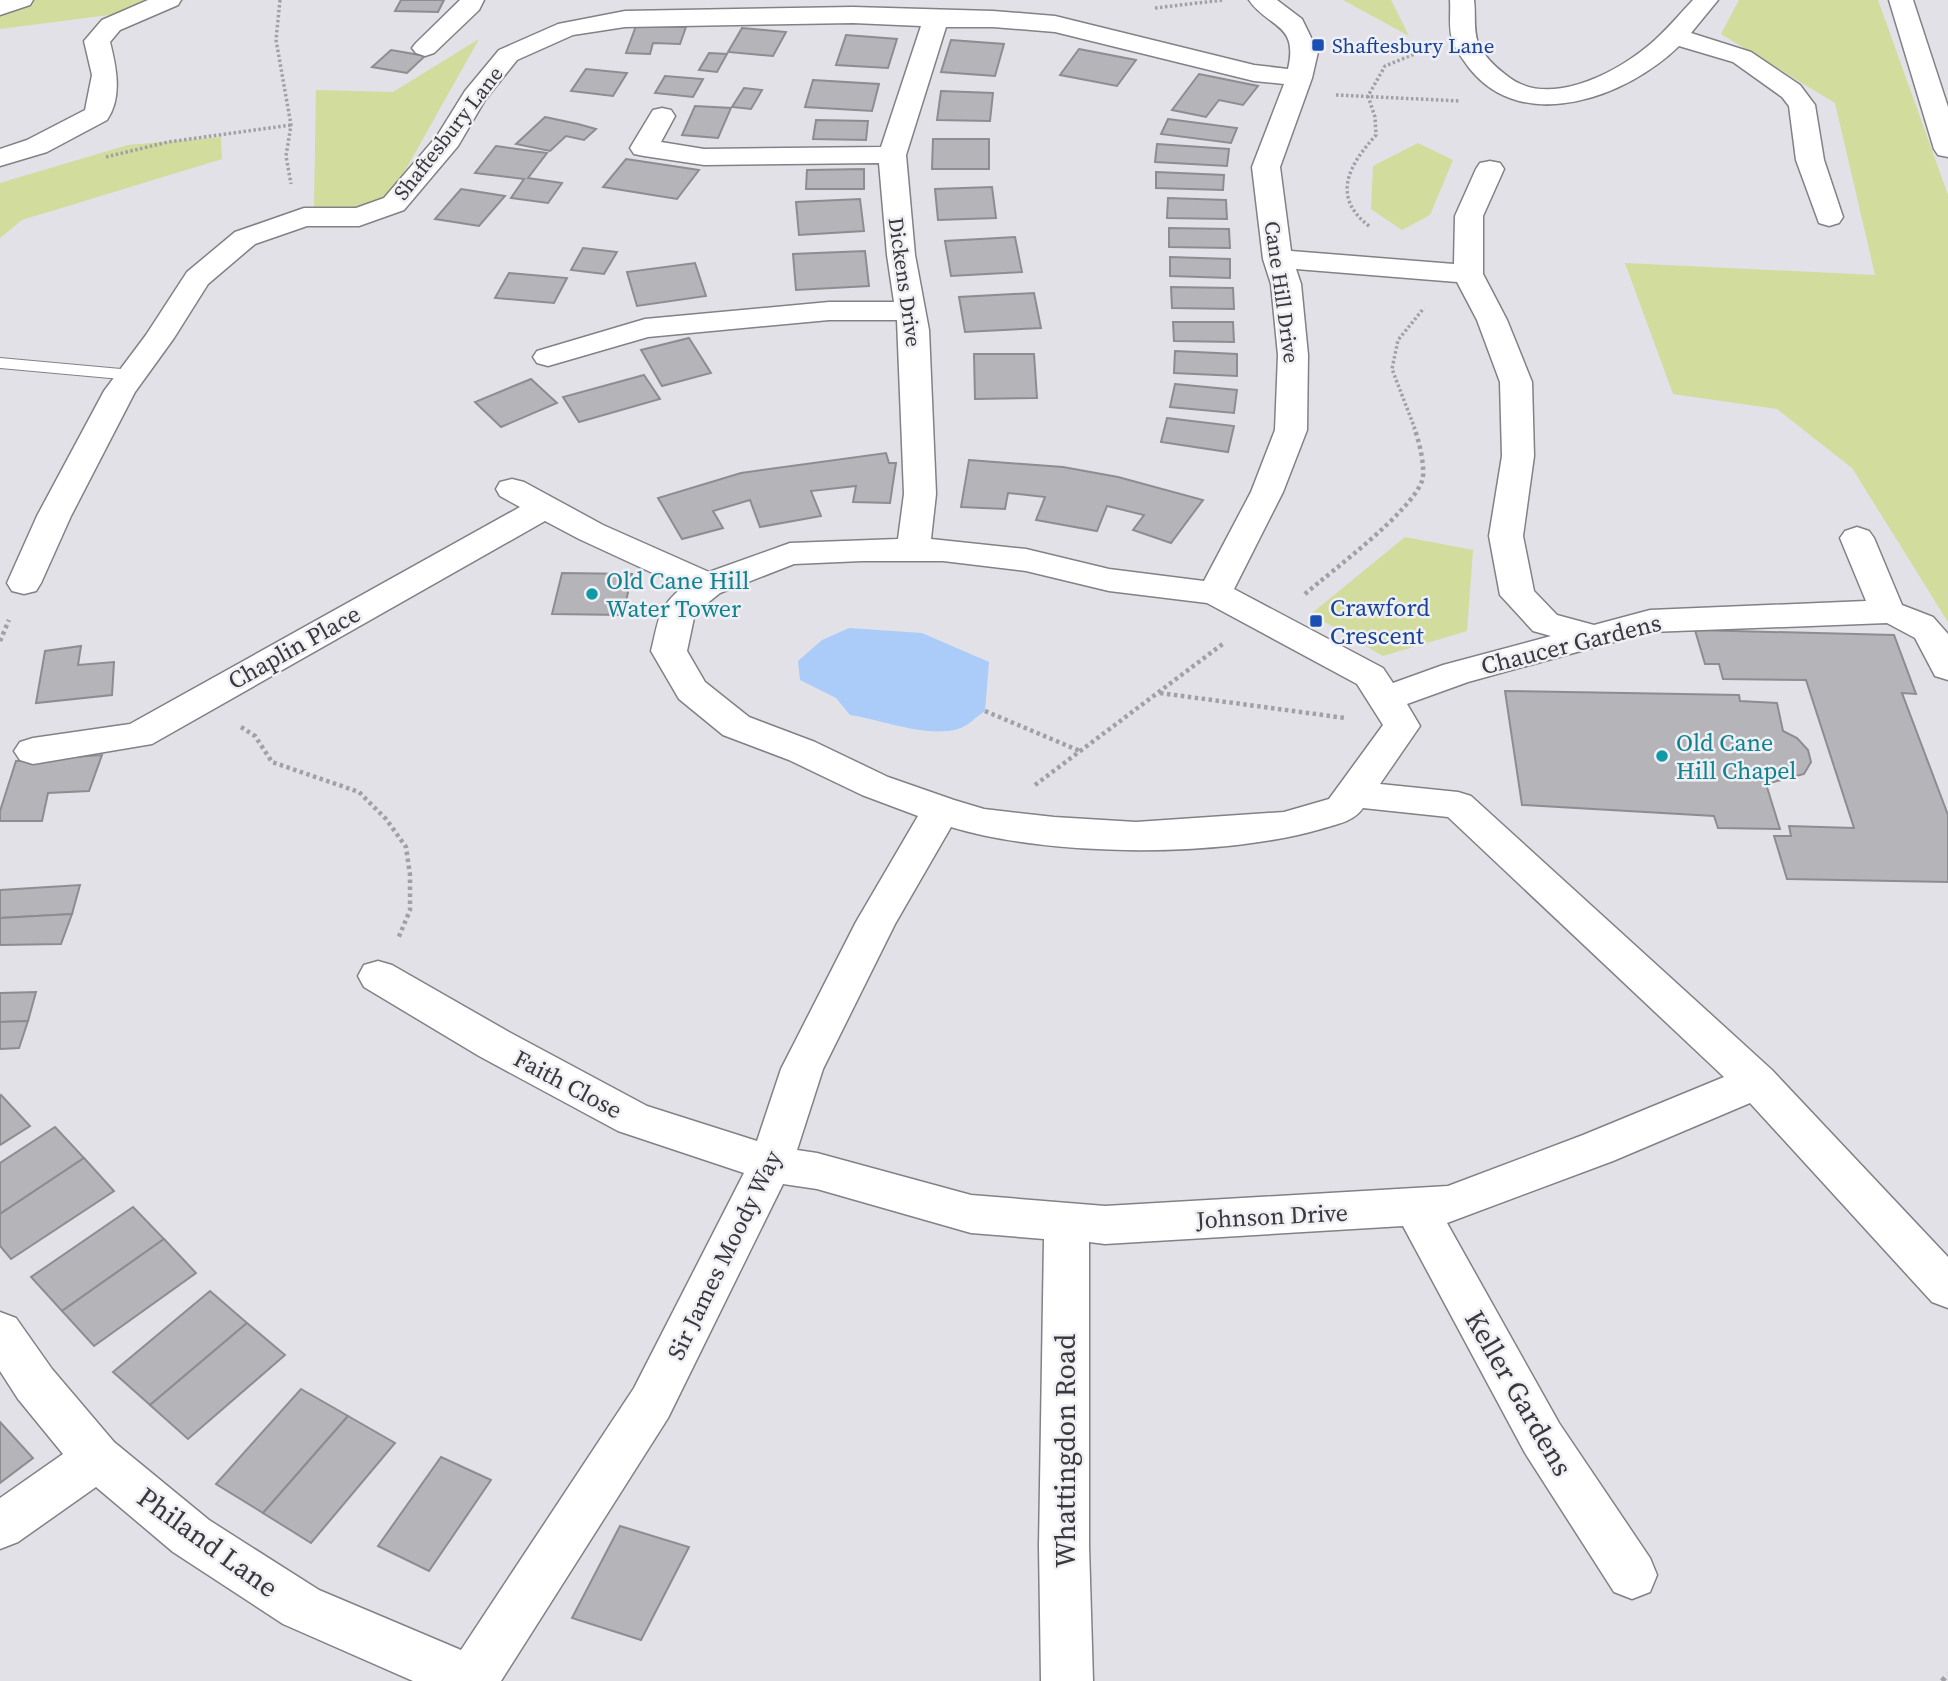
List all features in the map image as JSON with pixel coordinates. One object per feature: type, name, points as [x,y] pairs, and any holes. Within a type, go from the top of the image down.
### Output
[{"type":"street","points":[[0,8],[21,0]]},
{"type":"street","points":[[0,158],[37,146],[98,114],[105,75],[97,41],[111,25],[169,0]]},
{"type":"street","points":[[425,48],[472,0]]},
{"type":"street","name":"Cane Hill Drive","points":[[1215,593],[1267,492],[1292,430],[1293,355],[1286,284],[1278,259],[1266,167],[1305,52],[1293,24],[1261,0]]},
{"type":"street","points":[[1462,0],[1464,38],[1474,57],[1497,85],[1525,96],[1571,93],[1627,73],[1651,57],[1674,36],[1706,0]]},
{"type":"street","points":[[1901,0],[1948,149]]},
{"type":"street","name":"Shaftesbury Lane","points":[[24,583],[120,391],[159,338],[197,278],[245,239],[304,217],[359,217],[394,204],[448,140],[474,97],[508,55],[567,29],[638,19],[853,15],[993,19],[1055,24],[1296,85]]},
{"type":"street","name":"Dickens Drive","points":[[913,550],[920,495],[914,330],[901,255],[892,155],[936,19]]},
{"type":"street","points":[[1674,36],[1742,57],[1791,92],[1802,105],[1810,160],[1829,217]]},
{"type":"street","points":[[662,116],[643,148],[704,157],[892,155]]},
{"type":"street","points":[[1490,169],[1468,216],[1468,274],[1492,320],[1516,382],[1518,456],[1506,536],[1517,595],[1545,623],[1593,636]]},
{"type":"street","points":[[1278,259],[1468,274]]},
{"type":"street","points":[[548,357],[645,328],[829,311],[911,311]]},
{"type":"street","points":[[512,489],[543,508],[708,585]]},
{"type":"street","name":"Chaplin Place","points":[[33,751],[139,735],[543,508]]},
{"type":"street","points":[[1857,538],[1888,612]]},
{"type":"street","points":[[913,550],[943,550],[1026,560],[1109,580],[1215,593],[1370,676],[1393,713],[1353,794],[1342,809],[1284,826],[1212,832],[1136,836],[1054,831],[984,823],[941,810],[875,786],[802,751],[736,726],[692,690],[669,652],[678,608],[708,585],[790,554],[913,550]]},
{"type":"street","name":"Chaucer Gardens","points":[[1393,713],[1456,673],[1650,621],[1888,612],[1917,620],[1934,637],[1948,668]]},
{"type":"street","points":[[1353,794],[1458,805],[1756,1082],[1948,1288]]},
{"type":"street","name":"Sir James Moody Way","points":[[471,1681],[651,1404],[771,1164],[802,1069],[876,922],[941,810]]},
{"type":"street","name":"Faith Close","points":[[378,976],[494,1044],[633,1119],[771,1164]]},
{"type":"street","name":"Johnson Drive","points":[[771,1164],[817,1171],[971,1214],[1067,1222],[1118,1224],[1450,1204],[1598,1148],[1756,1082]]},
{"type":"street","name":"Keller Gardens","points":[[1415,1206],[1542,1438],[1632,1575]]},
{"type":"street","name":"Whattingdon Road","points":[[1067,1222],[1064,1546],[1067,1681]]},
{"type":"street","name":"Philand Lane","points":[[0,1332],[36,1384],[97,1458],[191,1536],[301,1607],[471,1681]]},
{"type":"street","points":[[0,1526],[97,1458]]},
{"type":"lane","points":[[0,363],[132,375]]},
{"type":"path","points":[[280,0],[276,40],[291,125],[286,156],[289,177],[304,217]]},
{"type":"path","points":[[984,823],[1231,638],[1269,624],[1406,507],[1423,479],[1419,440],[1392,369],[1398,340],[1429,302],[1421,271],[1403,248],[1362,221],[1346,194],[1347,172],[1376,135],[1375,117],[1368,96],[1385,66],[1417,53],[1431,39]]},
{"type":"path","points":[[1296,85],[1368,96],[1493,103],[1525,96]]},
{"type":"path","points":[[105,157],[168,142],[291,125]]},
{"type":"path","points":[[1159,692],[1393,713]]},
{"type":"path","points":[[201,699],[255,736],[272,762],[359,792],[386,819],[405,847],[410,875],[410,911],[393,952],[378,976]]},
{"type":"path","points":[[985,711],[1080,752]]},
{"type":"path","points":[[1942,1681],[1948,1674]]},
{"type":"green space","points":[[0,0],[186,0],[109,15],[0,29]]},
{"type":"green space","points":[[1343,0],[1391,0],[1409,36]]},
{"type":"green space","points":[[1739,0],[1878,0],[1948,195],[1948,622],[1852,468],[1777,409],[1673,394],[1625,263],[1875,275],[1835,103],[1721,34]]},
{"type":"green space","points":[[479,39],[388,201],[353,209],[314,207],[316,90],[393,92]]},
{"type":"green space","points":[[221,137],[222,159],[22,220],[0,238],[0,183],[128,145]]},
{"type":"green space","points":[[1418,143],[1453,160],[1430,215],[1402,230],[1371,209],[1373,166]]},
{"type":"green space","points":[[1405,537],[1473,550],[1467,631],[1383,656],[1311,614]]},
{"type":"water","points":[[849,628],[922,633],[989,662],[985,711],[961,728],[946,731],[919,730],[850,715],[836,698],[800,680],[798,661],[822,640]]},
{"type":"building","points":[[401,0],[444,0],[438,12],[395,11]]},
{"type":"building","points":[[636,26],[686,27],[680,44],[653,43],[650,54],[626,53]]},
{"type":"building","points":[[742,28],[786,32],[773,56],[728,52]]},
{"type":"building","points":[[846,35],[897,39],[888,68],[836,65]]},
{"type":"building","points":[[951,40],[1004,44],[995,76],[941,72]]},
{"type":"building","points":[[1079,49],[1136,60],[1117,86],[1060,75]]},
{"type":"building","points":[[391,50],[425,56],[407,73],[372,67]]},
{"type":"building","points":[[709,53],[727,54],[717,72],[699,70]]},
{"type":"building","points":[[586,69],[627,73],[613,96],[571,91]]},
{"type":"building","points":[[1199,74],[1258,86],[1243,105],[1219,100],[1206,117],[1172,110]]},
{"type":"building","points":[[665,76],[703,79],[693,97],[655,93]]},
{"type":"building","points":[[813,80],[879,84],[872,111],[805,107]]},
{"type":"building","points":[[744,88],[762,90],[751,109],[732,107]]},
{"type":"building","points":[[941,91],[993,93],[990,121],[937,120]]},
{"type":"building","points":[[695,106],[731,108],[718,138],[682,135]]},
{"type":"building","points":[[545,117],[596,129],[584,140],[566,136],[550,151],[516,144]]},
{"type":"building","points":[[1168,119],[1237,128],[1231,143],[1161,134]]},
{"type":"building","points":[[816,120],[868,121],[866,140],[813,139]]},
{"type":"building","points":[[933,139],[989,139],[989,169],[932,169]]},
{"type":"building","points":[[1157,144],[1229,149],[1227,166],[1155,162]]},
{"type":"building","points":[[496,146],[547,153],[528,178],[562,183],[548,203],[511,198],[524,179],[475,173]]},
{"type":"building","points":[[626,159],[699,170],[677,199],[603,187]]},
{"type":"building","points":[[864,169],[864,189],[806,189],[807,170]]},
{"type":"building","points":[[1156,172],[1224,175],[1223,190],[1156,188]]},
{"type":"building","points":[[992,187],[996,218],[938,220],[935,189]]},
{"type":"building","points":[[461,189],[505,196],[479,226],[435,219]]},
{"type":"building","points":[[1168,198],[1226,200],[1227,219],[1167,218]]},
{"type":"building","points":[[860,199],[864,231],[799,235],[796,202]]},
{"type":"building","points":[[1169,228],[1229,229],[1230,248],[1169,247]]},
{"type":"building","points":[[1015,237],[1022,272],[951,276],[945,241]]},
{"type":"building","points":[[583,248],[617,252],[604,274],[571,270]]},
{"type":"building","points":[[865,251],[869,286],[796,290],[793,254]]},
{"type":"building","points":[[1170,257],[1230,259],[1230,278],[1170,276]]},
{"type":"building","points":[[695,263],[706,296],[637,306],[627,272]]},
{"type":"building","points":[[509,273],[567,278],[554,303],[495,298]]},
{"type":"building","points":[[1171,287],[1233,288],[1234,309],[1172,308]]},
{"type":"building","points":[[1034,293],[1041,328],[965,332],[959,297]]},
{"type":"building","points":[[1173,322],[1233,322],[1234,342],[1174,341]]},
{"type":"building","points":[[689,338],[711,373],[662,386],[641,350]]},
{"type":"building","points":[[1175,351],[1237,354],[1237,376],[1174,373]]},
{"type":"building","points":[[974,354],[1034,354],[1037,398],[975,399]]},
{"type":"building","points":[[644,375],[660,399],[579,422],[563,397]]},
{"type":"building","points":[[531,379],[557,403],[501,427],[475,402]]},
{"type":"building","points":[[1175,384],[1237,390],[1234,413],[1170,407]]},
{"type":"building","points":[[1167,418],[1234,426],[1228,452],[1161,442]]},
{"type":"building","points":[[886,453],[889,463],[896,463],[890,503],[853,502],[856,486],[811,491],[821,516],[760,527],[750,500],[713,511],[723,528],[682,539],[658,498],[741,473]]},
{"type":"building","points":[[969,460],[1063,467],[1118,477],[1203,500],[1171,543],[1133,530],[1144,515],[1107,506],[1097,531],[1036,520],[1045,497],[1008,493],[1005,509],[961,507]]},
{"type":"building","name":"Old Cane Hill Water Tower","points":[[562,573],[632,574],[623,615],[552,614]]},
{"type":"building","points":[[1695,630],[1894,635],[1916,694],[1902,693],[1948,815],[1948,882],[1787,879],[1774,836],[1791,836],[1789,826],[1854,828],[1806,680],[1723,679],[1719,664],[1705,664]]},
{"type":"building","points":[[81,646],[78,665],[114,662],[112,695],[36,703],[45,651]]},
{"type":"building","name":"Old Cane Hill Chapel","points":[[1505,691],[1739,695],[1740,701],[1777,703],[1783,731],[1797,738],[1808,750],[1811,762],[1804,774],[1766,784],[1780,829],[1718,828],[1714,816],[1522,805]]},
{"type":"building","points":[[102,755],[89,791],[48,793],[42,821],[0,821],[0,811],[16,761]]},
{"type":"building","points":[[80,885],[72,914],[0,918],[0,890]]},
{"type":"building","points":[[72,914],[61,944],[0,945],[0,918]]},
{"type":"building","points":[[36,992],[28,1021],[0,1022],[0,993]]},
{"type":"building","points":[[28,1021],[19,1048],[0,1049],[0,1022]]},
{"type":"building","points":[[0,1096],[30,1126],[0,1145]]},
{"type":"building","points":[[55,1127],[84,1158],[0,1214],[0,1163]]},
{"type":"building","points":[[84,1158],[114,1191],[11,1259],[0,1246],[0,1214]]},
{"type":"building","points":[[133,1207],[164,1239],[62,1311],[31,1277]]},
{"type":"building","points":[[164,1239],[196,1273],[94,1346],[62,1311]]},
{"type":"building","points":[[210,1291],[247,1323],[150,1405],[113,1372]]},
{"type":"building","points":[[247,1323],[285,1355],[188,1439],[150,1405]]},
{"type":"building","points":[[301,1389],[348,1416],[263,1513],[216,1484]]},
{"type":"building","points":[[348,1416],[395,1443],[311,1543],[263,1513]]},
{"type":"building","points":[[0,1422],[33,1458],[0,1483]]},
{"type":"building","points":[[441,1457],[491,1480],[429,1571],[378,1546]]},
{"type":"building","points":[[620,1526],[689,1547],[641,1640],[572,1618]]},
{"type":"place","name":"Shaftesbury Lane","points":[[1318,45]]},
{"type":"place","name":"Old Cane Hill Water Tower","points":[[592,594]]},
{"type":"place","name":"Crawford Crescent","points":[[1316,621]]},
{"type":"place","name":"Old Cane Hill Chapel","points":[[1662,756]]}]
